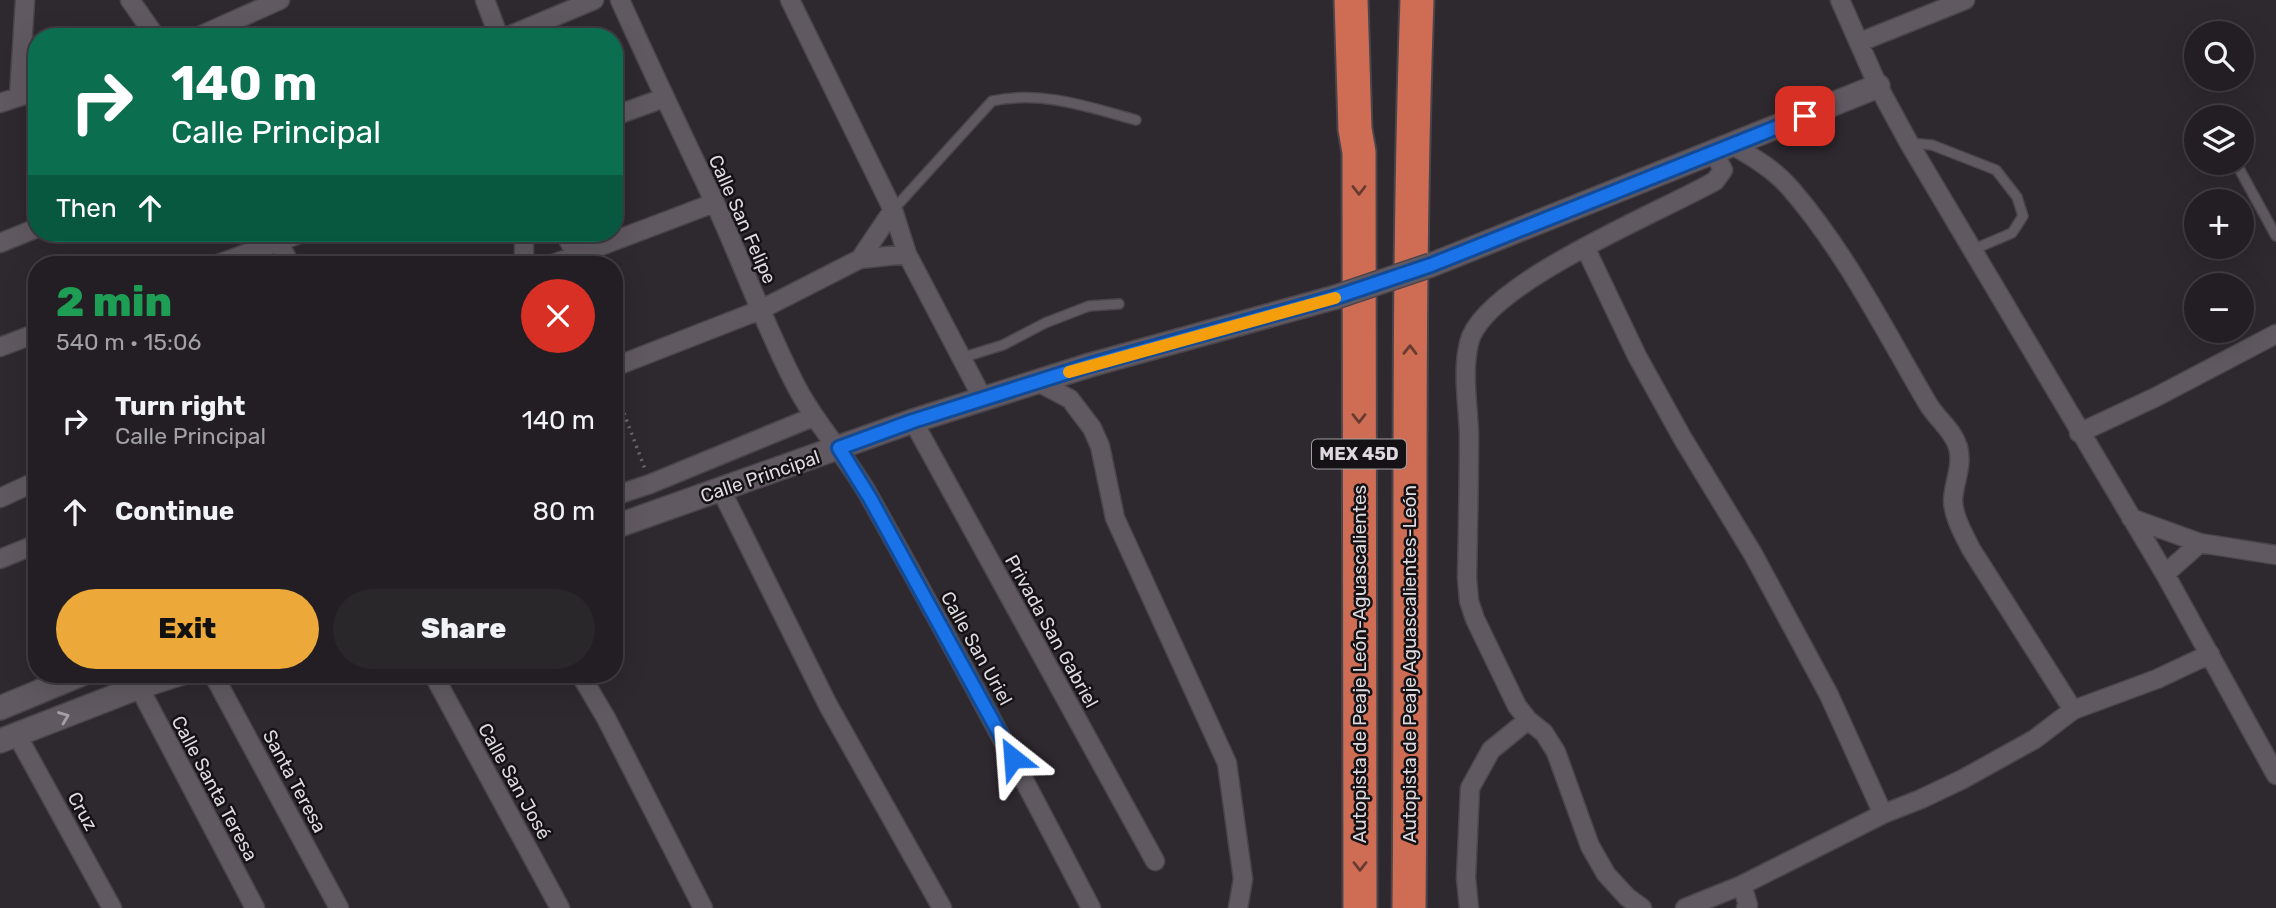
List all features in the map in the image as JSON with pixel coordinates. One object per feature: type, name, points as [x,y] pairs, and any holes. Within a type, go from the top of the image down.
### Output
[{"type":"highway","name":"Autopista de Peaje León-Aguascalientes","points":[[1351,0],[1354,116],[1359,152],[1360,908]]},
{"type":"highway","points":[[1359,152],[1364,131],[1365,0]]},
{"type":"highway","points":[[1408,0],[1408,53],[1413,116]]},
{"type":"highway","name":"Autopista de Peaje Aguascalientes-León","points":[[1409,908],[1409,477],[1417,0]]},
{"type":"street","points":[[19,97],[25,0]]},
{"type":"street","points":[[130,0],[150,28]]},
{"type":"street","points":[[485,0],[504,28]]},
{"type":"street","points":[[528,28],[594,0]]},
{"type":"street","name":"Calle San Felipe","points":[[620,0],[793,382],[813,417],[839,448]]},
{"type":"street","points":[[790,0],[893,210],[906,254],[983,399]]},
{"type":"street","points":[[1840,0],[1878,86],[1909,143],[2165,575],[2276,775]]},
{"type":"street","points":[[1860,42],[1965,0]]},
{"type":"street","points":[[217,28],[273,2]]},
{"type":"street","name":"Calle Principal","points":[[623,524],[913,421],[1090,365],[1336,297],[1431,265],[1878,86]]},
{"type":"street","points":[[0,103],[28,94]]},
{"type":"street","points":[[623,113],[664,98]]},
{"type":"street","points":[[1642,908],[1627,898],[1606,874],[1590,846],[1556,752],[1544,733],[1528,720],[1517,706],[1469,601],[1469,430],[1466,368],[1469,340],[1496,305],[1520,286],[1585,247],[1715,180],[1723,170],[1723,149],[1770,169],[1790,188],[1843,258],[1900,352],[1928,405],[1954,437],[1959,459],[1953,502],[1971,549],[2073,710]]},
{"type":"street","points":[[623,237],[714,203]]},
{"type":"street","points":[[860,259],[893,210]]},
{"type":"street","points":[[0,243],[28,232]]},
{"type":"street","points":[[235,256],[265,242]]},
{"type":"street","points":[[570,242],[576,255],[610,242]]},
{"type":"street","points":[[1585,247],[1637,356],[1753,554],[1829,695],[1883,814]]},
{"type":"street","points":[[623,363],[760,310],[860,259],[906,254]]},
{"type":"street","points":[[2079,433],[2156,397],[2276,334]]},
{"type":"street","points":[[0,347],[28,336]]},
{"type":"street","points":[[1031,384],[1070,399],[1092,428],[1100,446],[1115,518],[1227,763],[1243,879],[1238,908]]},
{"type":"street","points":[[623,493],[813,417]]},
{"type":"street","name":"Privada San Gabriel","points":[[913,421],[1155,861]]},
{"type":"street","name":"Calle San Uriel","points":[[839,448],[870,498],[976,689],[1091,908]]},
{"type":"street","points":[[0,498],[28,485]]},
{"type":"street","points":[[721,490],[828,705],[942,908]]},
{"type":"street","points":[[2131,519],[2200,543],[2276,555]]},
{"type":"street","points":[[2165,575],[2200,543]]},
{"type":"street","points":[[0,559],[28,548]]},
{"type":"street","points":[[1685,908],[1742,885],[1883,814],[1921,799],[2002,759],[2045,732],[2073,710],[2157,679],[2210,654]]},
{"type":"street","points":[[0,708],[60,683]]},
{"type":"street","points":[[9,738],[151,683]]},
{"type":"street","name":"Santa Teresa","points":[[218,683],[339,908]]},
{"type":"street","name":"Calle San José","points":[[438,683],[561,908]]},
{"type":"street","points":[[585,683],[606,718],[703,908]]},
{"type":"street","name":"Calle Santa Teresa","points":[[139,687],[254,908]]},
{"type":"street","points":[[1469,908],[1466,878],[1470,788],[1491,750],[1528,720]]},
{"type":"street","name":"Cruz","points":[[9,738],[112,908]]},
{"type":"street","points":[[1742,885],[1748,905],[1746,908]]},
{"type":"lane","points":[[893,210],[992,101],[1009,97],[1061,100],[1136,120]]},
{"type":"lane","points":[[1909,143],[1932,145],[1996,170],[2017,197],[2023,216],[2012,233],[1972,250]]},
{"type":"lane","points":[[2243,175],[2276,236]]},
{"type":"lane","points":[[961,358],[1003,345],[1045,323],[1089,306],[1119,304]]},
{"type":"path","points":[[623,411],[650,484]]},
{"type":"slow traffic","points":[[1069,372],[1335,298]]},
{"type":"route","points":[[1013,758],[870,498],[839,448],[913,421],[1090,365],[1336,297],[1431,265],[1805,116]]}]
